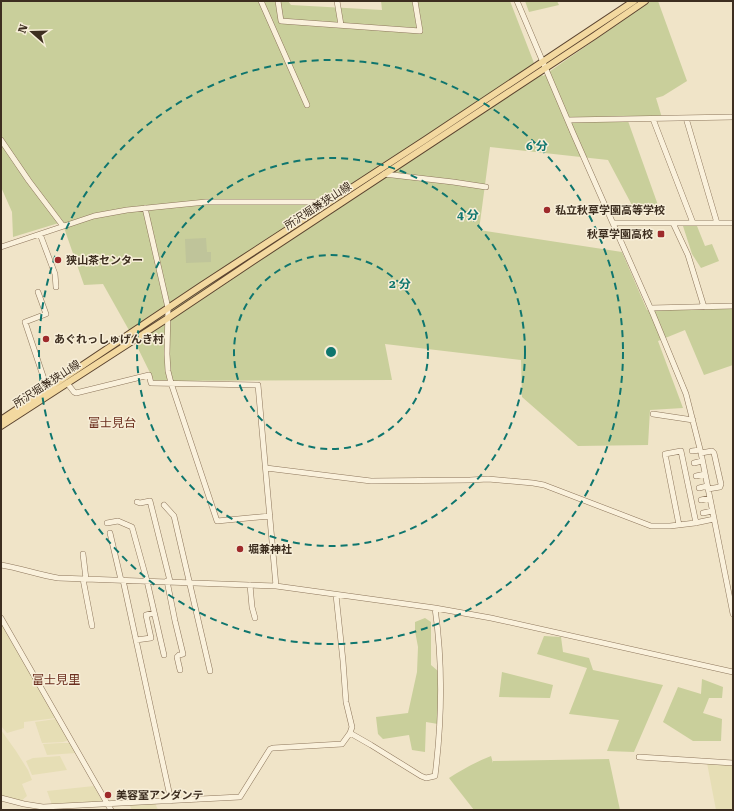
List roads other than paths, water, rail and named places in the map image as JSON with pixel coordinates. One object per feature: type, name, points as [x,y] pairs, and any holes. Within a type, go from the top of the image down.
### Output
[{"type":"main road","name":"所沢堀兼狭山線","points":[[1,426],[168,318],[384,174],[544,65],[634,1]]},
{"type":"main road","name":"所沢堀兼狭山線","points":[[1,420],[384,166],[645,1]]},
{"type":"street","points":[[261,1],[307,105]]},
{"type":"street","points":[[278,1],[281,21],[420,31],[415,1]]},
{"type":"street","points":[[337,1],[341,25]]},
{"type":"street","points":[[517,1],[651,308],[686,394],[708,487],[733,614]]},
{"type":"street","points":[[568,120],[733,117]]},
{"type":"street","points":[[686,118],[717,223]]},
{"type":"street","points":[[653,119],[693,223]]},
{"type":"street","points":[[1,140],[29,181],[63,226]]},
{"type":"street","points":[[384,174],[486,187]]},
{"type":"street","points":[[1,247],[94,216],[145,208],[206,202],[314,202],[320,209]]},
{"type":"street","points":[[145,208],[168,308],[167,354],[170,383],[218,521],[270,516]]},
{"type":"street","points":[[613,223],[733,223]]},
{"type":"street","points":[[673,223],[688,255],[704,306]]},
{"type":"street","points":[[40,234],[55,274],[56,287]]},
{"type":"street","points":[[38,292],[46,314],[25,322],[46,386]]},
{"type":"street","points":[[651,308],[733,306]]},
{"type":"street","points":[[67,382],[76,393],[149,375],[151,383],[258,385],[276,586]]},
{"type":"street","points":[[653,414],[693,420]]},
{"type":"street","points":[[679,525],[665,454],[681,451],[696,523]]},
{"type":"street","points":[[692,451],[712,451],[714,453],[721,484],[720,487],[699,488]]},
{"type":"street","points":[[694,463],[702,461]]},
{"type":"street","points":[[266,468],[371,481],[488,479],[533,483],[544,485],[651,526],[679,525],[714,519]]},
{"type":"street","points":[[696,476],[705,474]]},
{"type":"street","points":[[701,500],[710,498]]},
{"type":"street","points":[[137,502],[140,503],[150,501],[169,581],[175,621],[183,654],[177,657],[180,670]]},
{"type":"street","points":[[164,505],[174,516],[210,670]]},
{"type":"street","points":[[703,513],[712,511]]},
{"type":"street","points":[[107,523],[118,521],[132,527],[147,581],[164,655]]},
{"type":"street","points":[[110,533],[136,640],[171,800]]},
{"type":"street","points":[[83,554],[92,626]]},
{"type":"street","points":[[1,565],[21,568],[58,578],[276,586],[436,608],[491,618],[733,672]]},
{"type":"street","points":[[250,585],[252,607],[255,618]]},
{"type":"street","points":[[1,798],[44,808],[240,797],[270,749],[342,744],[350,734],[352,727],[346,702],[336,594]]},
{"type":"street","points":[[350,734],[371,745],[421,776],[426,778],[435,776],[441,697],[440,650],[436,608]]},
{"type":"street","points":[[136,640],[151,638],[146,615],[154,613]]},
{"type":"street","points":[[1,618],[110,810]]},
{"type":"street","points":[[639,757],[733,763]]},
{"type":"place","name":"私立秋草学園高等学校","points":[[547,210]]},
{"type":"place","name":"秋草学園高校","points":[[661,234]]},
{"type":"place","name":"狭山茶センター","points":[[58,260]]},
{"type":"place","name":"あぐれっしゅげんき村","points":[[46,339]]},
{"type":"place","name":"堀兼神社","points":[[240,549]]},
{"type":"place","name":"美容室アンダンテ","points":[[108,795]]},
{"type":"district","name":"富士見台","points":[[112,423]]},
{"type":"district","name":"富士見里","points":[[56,680]]}]
